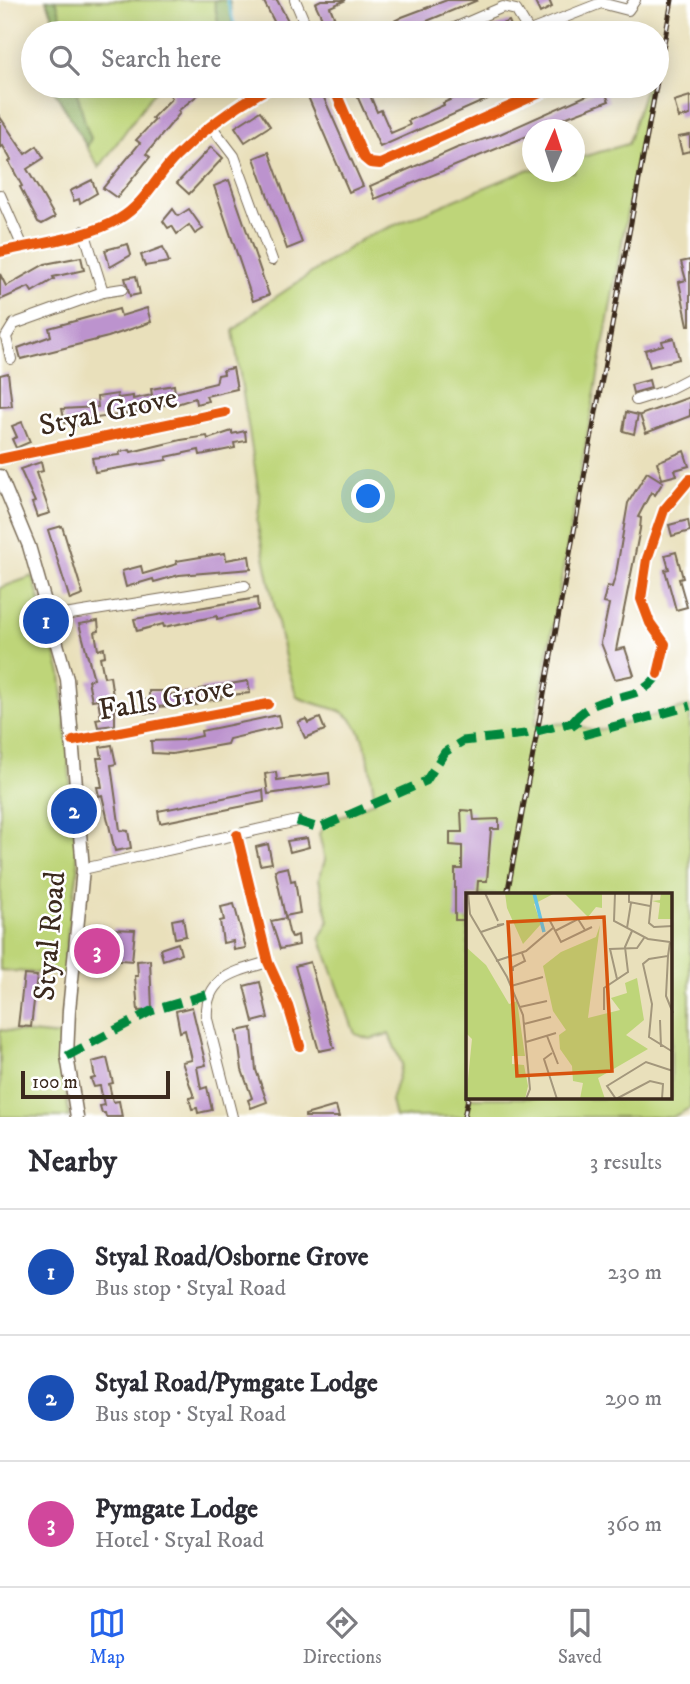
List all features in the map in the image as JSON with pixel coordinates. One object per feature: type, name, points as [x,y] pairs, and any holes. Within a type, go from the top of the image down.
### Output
[{"type":"main road","name":"Styal Road","points":[[0,476],[29,546],[52,617],[67,679],[83,869],[68,1046],[77,1117]]},
{"type":"street","points":[[295,0],[304,21]]},
{"type":"street","points":[[558,21],[601,4],[628,10],[635,0]]},
{"type":"street","points":[[471,21],[503,7],[516,10],[523,21]]},
{"type":"street","points":[[0,252],[84,231],[118,219],[148,195],[175,157],[211,127],[254,98]]},
{"type":"street","points":[[338,98],[364,158],[370,163],[380,164],[526,98]]},
{"type":"street","points":[[211,127],[234,156],[272,260]]},
{"type":"street","points":[[0,195],[23,247]]},
{"type":"street","points":[[84,231],[103,292]]},
{"type":"street","points":[[11,359],[3,335],[14,324],[103,292],[122,289]]},
{"type":"street","points":[[636,400],[670,389],[685,379]]},
{"type":"street","name":"Styal Grove","points":[[0,459],[225,412]]},
{"type":"street","points":[[658,674],[665,644],[650,623],[641,599],[643,586],[648,559],[664,510],[690,479]]},
{"type":"street","points":[[52,617],[245,586]]},
{"type":"street","name":"Falls Grove","points":[[73,741],[268,704]]},
{"type":"street","points":[[83,869],[297,821]]},
{"type":"street","points":[[237,835],[268,962],[288,1006],[300,1046]]},
{"type":"street","points":[[232,1117],[207,1018],[206,1002],[226,975],[268,962]]},
{"type":"green space","points":[[46,0],[229,0],[232,21],[52,21],[52,13]]},
{"type":"green space","points":[[46,0],[56,0],[62,21],[52,21],[52,13]]},
{"type":"green space","points":[[214,0],[229,0],[232,21],[218,21]]},
{"type":"green space","points":[[59,98],[149,98],[99,168]]},
{"type":"green space","points":[[59,98],[78,98],[91,138],[87,147]]},
{"type":"green space","points":[[642,98],[648,98],[535,725],[571,723],[595,731],[690,706],[690,1108],[673,1117],[395,1117],[391,1101],[402,1064],[389,1034],[370,1039],[355,1034],[320,937],[329,921],[319,879],[325,860],[319,834],[325,824],[375,801],[366,748],[354,723],[346,714],[297,697],[286,662],[257,522],[260,500],[233,331],[261,307],[364,238],[522,172],[522,182],[585,182],[585,156],[628,144]]},
{"type":"green space","points":[[33,576],[61,674],[78,870],[68,929],[66,975],[0,970],[0,588]]},
{"type":"green space","points":[[0,1030],[60,1036],[69,1117],[0,1117]]},
{"type":"building","points":[[263,0],[277,0],[288,21],[274,21]]},
{"type":"building","points":[[321,0],[346,0],[330,7],[336,21],[323,21],[315,3]]},
{"type":"building","points":[[447,0],[478,0],[427,21],[394,21]]},
{"type":"building","points":[[534,0],[549,0],[552,7],[540,13]]},
{"type":"building","points":[[690,96],[690,115],[679,118],[674,101]]},
{"type":"building","points":[[172,98],[194,98],[178,111],[180,113],[146,154],[150,157],[117,198],[103,188],[140,143],[136,140],[155,120],[152,118]]},
{"type":"building","points":[[309,98],[324,98],[363,186],[349,192]]},
{"type":"building","points":[[358,98],[371,98],[377,112],[381,110],[391,133],[410,125],[408,121],[454,98],[490,98],[380,147]]},
{"type":"building","points":[[581,98],[608,98],[609,101],[562,119],[534,119]]},
{"type":"building","points":[[260,111],[270,126],[245,142],[235,127]]},
{"type":"building","points":[[0,117],[25,154],[37,146],[44,158],[27,169],[55,217],[42,224],[38,222],[20,187],[22,186],[9,162],[11,160],[3,146],[0,148]]},
{"type":"building","points":[[522,124],[522,139],[375,199],[370,186],[457,148]]},
{"type":"building","points":[[690,135],[690,151],[682,153],[678,137]]},
{"type":"building","points":[[211,147],[223,158],[189,194],[177,183]]},
{"type":"building","points":[[269,152],[302,243],[287,249],[254,158]]},
{"type":"building","points":[[92,180],[97,193],[80,203],[79,199],[74,201],[70,191]]},
{"type":"building","points":[[229,180],[269,295],[253,301],[214,186]]},
{"type":"building","points":[[173,209],[178,216],[189,209],[203,229],[195,234],[189,225],[177,234],[172,226],[168,228],[163,221]]},
{"type":"building","points":[[128,244],[131,255],[110,267],[105,250]]},
{"type":"building","points":[[163,247],[169,262],[145,266],[141,255]]},
{"type":"building","points":[[81,257],[84,270],[53,277],[54,279],[32,292],[29,287],[0,300],[0,274],[6,286],[45,264]]},
{"type":"building","points":[[690,260],[688,325],[679,282],[686,280],[681,262]]},
{"type":"building","points":[[136,276],[140,294],[130,296],[125,278]]},
{"type":"building","points":[[147,308],[151,322],[108,337],[21,359],[18,348],[51,336],[49,328],[119,309],[121,316]]},
{"type":"building","points":[[674,338],[679,359],[650,367],[645,350],[663,345],[662,341]]},
{"type":"building","points":[[233,368],[237,389],[206,396],[208,401],[196,404],[195,398],[177,404],[148,406],[149,411],[88,419],[89,424],[80,426],[65,423],[62,409],[98,407],[97,397],[117,394],[118,398],[133,396],[133,399],[152,395],[151,389],[174,385],[175,393],[216,383],[218,375],[224,374],[223,370]]},
{"type":"building","points":[[8,373],[12,406],[0,407],[0,375]]},
{"type":"building","points":[[649,380],[651,388],[633,393],[631,385]]},
{"type":"building","points":[[690,397],[690,416],[646,433],[640,415]]},
{"type":"building","points":[[626,412],[638,415],[634,434],[623,431]]},
{"type":"building","points":[[22,422],[30,442],[16,448],[12,439],[17,437],[12,426]]},
{"type":"building","points":[[232,431],[232,434],[245,431],[246,441],[234,443],[235,448],[200,455],[199,450],[166,457],[167,460],[95,472],[92,458],[120,455],[119,452],[131,452],[181,440],[207,436],[208,439]]},
{"type":"building","points":[[684,451],[689,466],[675,470],[677,475],[662,479],[657,462]]},
{"type":"building","points":[[41,462],[43,471],[36,473],[50,513],[37,517],[32,503],[35,502],[20,469]]},
{"type":"building","points":[[647,472],[663,482],[655,495],[651,492],[638,517],[641,518],[640,529],[616,650],[625,648],[634,675],[615,679],[601,643],[609,604],[603,603],[607,586],[612,587],[616,574],[628,503]]},
{"type":"building","points":[[688,520],[690,531],[672,536],[669,525]]},
{"type":"building","points":[[62,526],[83,595],[70,600],[48,530]]},
{"type":"building","points":[[676,552],[683,578],[679,579],[687,607],[676,610],[665,570],[669,569],[665,555]]},
{"type":"building","points":[[225,553],[226,560],[249,556],[251,569],[179,575],[126,587],[122,571],[141,566],[143,574],[177,564],[176,561]]},
{"type":"building","points":[[257,598],[258,610],[217,619],[217,616],[164,627],[163,624],[137,631],[134,619]]},
{"type":"building","points":[[98,621],[99,631],[95,632],[98,650],[104,648],[105,656],[100,657],[104,677],[110,676],[115,725],[98,727],[96,719],[101,718],[98,699],[92,700],[88,680],[94,679],[79,624]]},
{"type":"building","points":[[248,681],[250,693],[221,696],[221,699],[195,702],[196,705],[154,707],[155,713],[145,713],[145,700],[149,699],[149,691],[166,691],[166,695],[200,692],[200,689]]},
{"type":"building","points":[[278,715],[281,727],[229,739],[227,744],[172,754],[152,753],[151,741],[202,736],[201,731]]},
{"type":"building","points":[[320,718],[325,730],[305,738],[298,722],[306,719],[308,723]]},
{"type":"building","points":[[112,745],[116,764],[111,765],[120,830],[128,831],[131,848],[115,851],[102,795],[99,796],[97,787],[102,787],[97,758],[102,758],[100,747]]},
{"type":"building","points":[[276,772],[277,780],[329,773],[330,785],[268,794],[265,774]]},
{"type":"building","points":[[263,790],[264,802],[160,823],[158,811]]},
{"type":"building","points":[[461,810],[473,811],[474,820],[499,819],[499,829],[491,829],[487,881],[478,881],[477,893],[466,893],[466,920],[455,920],[455,869],[462,869],[462,846],[450,845],[450,832],[462,832]]},
{"type":"building","points":[[307,838],[309,847],[290,852],[287,841]]},
{"type":"building","points":[[268,844],[272,863],[260,865],[256,847]]},
{"type":"building","points":[[288,867],[291,881],[295,880],[300,913],[285,916],[275,870]]},
{"type":"building","points":[[234,904],[246,948],[234,950],[233,941],[223,943],[220,921],[224,920],[221,907]]},
{"type":"building","points":[[183,918],[186,936],[175,938],[172,920]]},
{"type":"building","points":[[286,918],[292,937],[298,935],[299,945],[280,949],[271,921]]},
{"type":"building","points":[[113,929],[135,930],[132,961],[88,957],[89,944],[96,944],[97,937],[113,938]]},
{"type":"building","points":[[178,943],[181,954],[163,960],[160,949]]},
{"type":"building","points":[[150,960],[152,1010],[138,1011],[135,976],[138,976],[137,961]]},
{"type":"building","points":[[310,962],[334,1048],[319,1051],[295,966]]},
{"type":"building","points":[[24,975],[37,976],[31,1027],[18,1026]]},
{"type":"building","points":[[260,982],[268,1018],[253,1022],[244,986]]},
{"type":"building","points":[[192,1007],[206,1065],[197,1067],[201,1089],[207,1087],[212,1110],[198,1113],[197,1108],[192,1109],[189,1098],[194,1097],[182,1062],[192,1060],[185,1030],[180,1032],[176,1011]]},
{"type":"building","points":[[252,1028],[256,1070],[267,1102],[251,1108],[248,1100],[252,1098],[242,1070],[237,1031]]},
{"type":"building","points":[[107,1058],[113,1083],[109,1084],[113,1102],[119,1101],[122,1117],[106,1117],[105,1113],[102,1113],[100,1106],[104,1105],[100,1086],[94,1087],[91,1079],[95,1078],[92,1062]]},
{"type":"building","points":[[336,1106],[339,1117],[305,1117],[305,1115]]},
{"type":"waterway","points":[[227,0],[233,21]]},
{"type":"railway","points":[[668,21],[672,0]]},
{"type":"railway","points":[[507,893],[654,98]]},
{"type":"railway","points":[[464,1117],[468,1100]]},
{"type":"marked path","points":[[573,722],[594,705],[640,691],[658,674]]},
{"type":"marked path","points":[[297,821],[319,828],[426,781],[445,752],[463,741],[525,734],[573,722],[583,735],[690,706]]},
{"type":"marked path","points":[[67,1056],[151,1011],[212,993]]},
{"type":"cycle path","points":[[0,252],[93,231],[119,219],[144,197],[187,146],[251,98]]},
{"type":"cycle path","points":[[338,98],[364,158],[370,163],[380,164],[529,98]]},
{"type":"cycle path","points":[[0,459],[225,412]]},
{"type":"cycle path","points":[[658,674],[665,644],[650,623],[641,599],[647,559],[664,510],[690,479]]},
{"type":"cycle path","points":[[73,741],[268,704]]},
{"type":"cycle path","points":[[237,835],[268,962],[288,1006],[300,1046]]},
{"type":"place","name":"Styal Road/Osborne Grove","points":[[46,621]]},
{"type":"place","name":"Styal Road/Pymgate Lodge","points":[[74,811]]},
{"type":"place","name":"Pymgate Lodge","points":[[97,951]]}]
